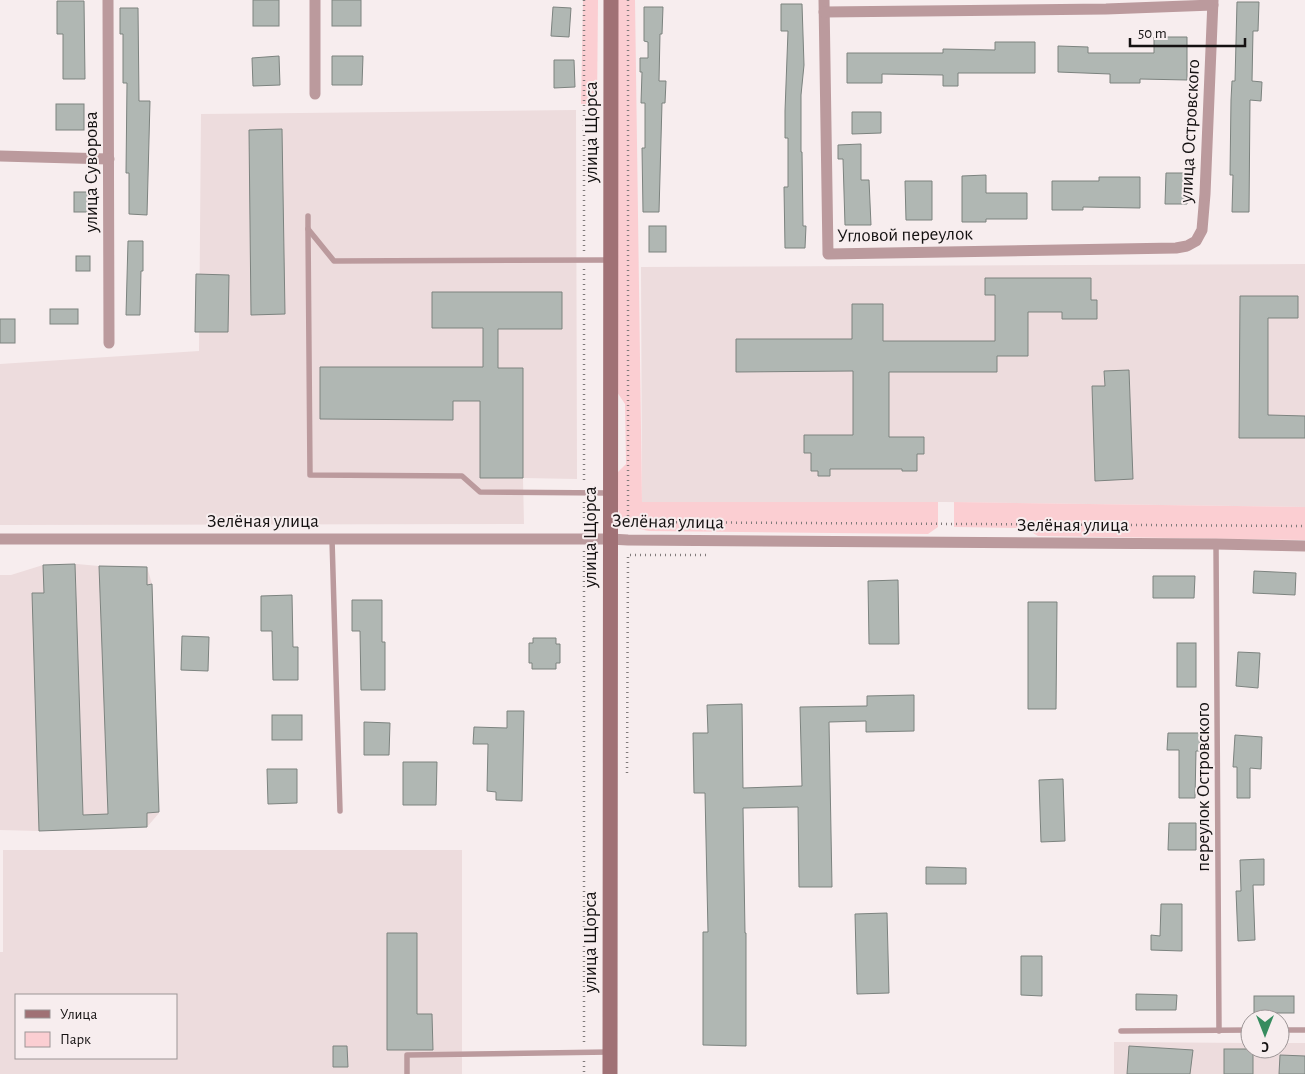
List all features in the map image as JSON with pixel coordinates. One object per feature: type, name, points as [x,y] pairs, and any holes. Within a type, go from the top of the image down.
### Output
[{"type":"street","name":"улица Суворова","points":[[108,0],[109,343]]},
{"type":"street","points":[[315,0],[315,94]]},
{"type":"street","name":"улица Щорса","points":[[610,1074],[611,0]]},
{"type":"street","name":"Угловой переулок","points":[[824,0],[828,254],[1176,248]]},
{"type":"street","points":[[824,12],[1106,9],[1213,3]]},
{"type":"street","name":"улица Островского","points":[[1176,248],[1196,242],[1202,230],[1206,184],[1213,3]]},
{"type":"street","points":[[0,156],[109,159]]},
{"type":"street","name":"Зелёная улица","points":[[0,539],[610,539],[1305,546]]},
{"type":"lane","points":[[308,216],[310,475],[462,476],[480,492],[610,493]]},
{"type":"lane","points":[[308,229],[334,261],[611,260]]},
{"type":"lane","points":[[332,539],[340,811]]},
{"type":"lane","name":"переулок Островского","points":[[1216,544],[1219,1031]]},
{"type":"lane","points":[[1121,1031],[1240,1030]]},
{"type":"lane","points":[[1290,1030],[1305,1030]]},
{"type":"lane","points":[[407,1074],[407,1056],[610,1052]]},
{"type":"path","points":[[628,0],[628,522],[1305,526]]},
{"type":"shaded area","points":[[576,110],[577,479],[523,478],[524,524],[0,525],[0,364],[199,351],[201,114]]},
{"type":"shaded area","points":[[1305,264],[1305,507],[945,502],[642,503],[641,267]]},
{"type":"shaded area","points":[[77,564],[147,567],[152,584],[159,813],[147,827],[39,831],[0,830],[0,575],[11,575],[43,565]]},
{"type":"shaded area","points":[[3,850],[462,850],[462,1074],[0,1074],[0,952],[3,952]]},
{"type":"shaded area","points":[[1114,1042],[1240,1043],[1240,1059],[1290,1059],[1290,1043],[1305,1043],[1305,1074],[1114,1074]]},
{"type":"green space","points":[[583,0],[598,0],[597,104],[581,104]]},
{"type":"green space","points":[[618,0],[635,0],[642,502],[938,502],[938,527],[928,534],[649,531],[628,523],[622,517],[617,503],[618,472],[626,464],[625,404],[617,392]]},
{"type":"green space","points":[[954,502],[1305,507],[1305,540],[1038,536],[1025,528],[954,527]]},
{"type":"building","points":[[253,0],[279,0],[279,26],[253,26]]},
{"type":"building","points":[[332,0],[361,0],[361,26],[332,26]]},
{"type":"building","points":[[57,1],[84,1],[85,79],[63,79],[63,34],[57,34]]},
{"type":"building","points":[[1237,2],[1259,2],[1258,31],[1253,31],[1252,81],[1262,82],[1261,101],[1250,100],[1249,212],[1232,212],[1233,175],[1230,175],[1231,100],[1232,81],[1235,81]]},
{"type":"building","points":[[781,4],[802,4],[804,65],[801,95],[801,152],[803,226],[806,226],[805,248],[785,248],[784,187],[788,187],[788,138],[785,138],[785,111],[788,31],[781,31]]},
{"type":"building","points":[[553,7],[571,8],[569,37],[551,36]]},
{"type":"building","points":[[644,7],[663,7],[662,34],[660,34],[659,81],[666,81],[665,103],[662,103],[659,212],[643,212],[642,148],[645,148],[645,103],[641,103],[642,72],[640,72],[640,58],[648,58],[648,42],[644,41]]},
{"type":"building","points":[[120,8],[138,8],[139,101],[150,101],[147,215],[129,214],[129,173],[126,173],[127,83],[123,83],[123,34],[120,34]]},
{"type":"building","points":[[1154,37],[1187,37],[1187,80],[1140,79],[1140,83],[1110,83],[1110,74],[1058,72],[1058,46],[1088,47],[1088,53],[1154,53]]},
{"type":"building","points":[[995,42],[1035,42],[1035,73],[958,73],[958,86],[943,86],[943,75],[882,74],[882,83],[847,83],[847,53],[943,53],[943,49],[995,50]]},
{"type":"building","points":[[279,56],[280,85],[253,86],[252,58]]},
{"type":"building","points":[[332,56],[363,56],[362,85],[332,85]]},
{"type":"building","points":[[554,60],[574,60],[575,87],[554,88]]},
{"type":"building","points":[[56,104],[84,104],[84,130],[56,130]]},
{"type":"building","points":[[852,112],[881,112],[881,133],[852,134]]},
{"type":"building","points":[[282,129],[285,314],[251,315],[249,130]]},
{"type":"building","points":[[861,144],[861,180],[869,180],[871,225],[845,225],[843,159],[838,159],[838,145]]},
{"type":"building","points":[[1166,173],[1188,173],[1187,204],[1165,204]]},
{"type":"building","points":[[986,175],[986,193],[1027,193],[1027,219],[986,219],[986,222],[962,222],[962,176]]},
{"type":"building","points":[[1099,177],[1140,177],[1140,208],[1083,207],[1083,210],[1052,210],[1052,181],[1099,181]]},
{"type":"building","points":[[905,181],[932,181],[932,220],[906,220]]},
{"type":"building","points":[[74,192],[92,192],[92,212],[74,212]]},
{"type":"building","points":[[649,226],[666,226],[666,252],[649,252]]},
{"type":"building","points":[[128,241],[143,241],[140,315],[126,315]]},
{"type":"building","points":[[76,256],[90,256],[90,271],[76,271]]},
{"type":"building","points":[[196,274],[229,275],[228,332],[195,332]]},
{"type":"building","points":[[985,278],[1091,278],[1091,300],[1097,300],[1097,319],[1062,319],[1062,312],[1028,312],[1028,356],[997,356],[997,372],[889,372],[889,437],[924,437],[924,454],[917,454],[917,471],[902,471],[902,469],[830,469],[830,476],[818,476],[818,471],[811,471],[811,453],[804,453],[804,435],[853,435],[853,371],[736,372],[736,339],[852,339],[852,304],[883,304],[883,341],[995,341],[995,295],[985,295]]},
{"type":"building","points":[[432,292],[562,292],[562,329],[498,329],[498,368],[523,368],[523,478],[480,478],[480,401],[453,401],[453,420],[320,419],[320,367],[483,367],[483,328],[432,328]]},
{"type":"building","points":[[1240,296],[1298,296],[1298,318],[1268,318],[1268,415],[1305,416],[1305,438],[1239,438]]},
{"type":"building","points":[[50,309],[78,309],[78,324],[50,324]]},
{"type":"building","points":[[0,319],[15,319],[15,343],[0,343]]},
{"type":"building","points":[[1129,370],[1133,479],[1095,481],[1092,386],[1105,386],[1104,371]]},
{"type":"building","points":[[75,564],[83,815],[108,814],[99,566],[147,567],[147,585],[152,584],[159,812],[147,813],[147,827],[39,831],[32,593],[44,593],[43,565]]},
{"type":"building","points":[[1254,571],[1296,573],[1295,595],[1253,593]]},
{"type":"building","points":[[1153,576],[1195,576],[1194,598],[1153,598]]},
{"type":"building","points":[[898,580],[899,644],[869,644],[868,581]]},
{"type":"building","points":[[292,595],[293,647],[298,647],[298,680],[273,680],[272,631],[261,631],[261,596]]},
{"type":"building","points":[[352,600],[382,600],[382,642],[385,642],[385,690],[361,690],[360,631],[352,631]]},
{"type":"building","points":[[1028,602],[1057,602],[1056,709],[1028,709]]},
{"type":"building","points":[[182,636],[209,637],[208,671],[181,670]]},
{"type":"building","points":[[533,638],[556,638],[556,644],[560,644],[560,663],[556,663],[556,669],[532,669],[532,663],[529,663],[529,643],[533,643]]},
{"type":"building","points":[[1177,643],[1196,643],[1196,687],[1177,687]]},
{"type":"building","points":[[1238,652],[1260,653],[1258,688],[1236,686]]},
{"type":"building","points":[[914,695],[914,731],[866,732],[866,721],[829,722],[832,887],[799,887],[798,807],[743,808],[746,1046],[703,1045],[703,932],[708,932],[705,793],[694,793],[693,733],[708,733],[707,705],[742,704],[743,788],[802,786],[800,707],[867,706],[867,696]]},
{"type":"building","points":[[507,711],[524,711],[522,801],[496,800],[496,792],[487,791],[488,744],[473,744],[474,727],[507,728]]},
{"type":"building","points":[[272,715],[302,715],[302,740],[272,740]]},
{"type":"building","points":[[364,722],[390,723],[389,755],[364,755]]},
{"type":"building","points":[[1168,733],[1200,733],[1200,751],[1196,751],[1195,798],[1179,798],[1179,750],[1167,750]]},
{"type":"building","points":[[1235,735],[1262,737],[1261,769],[1250,768],[1250,798],[1237,798],[1237,767],[1233,767]]},
{"type":"building","points":[[403,762],[437,762],[436,805],[403,805]]},
{"type":"building","points":[[267,769],[297,769],[297,803],[268,804]]},
{"type":"building","points":[[1063,779],[1065,841],[1041,842],[1039,780]]},
{"type":"building","points":[[1169,823],[1196,823],[1196,850],[1168,850]]},
{"type":"building","points":[[1264,859],[1264,885],[1253,885],[1255,940],[1238,941],[1236,891],[1241,891],[1240,860]]},
{"type":"building","points":[[926,867],[966,868],[966,884],[926,884]]},
{"type":"building","points":[[1161,904],[1182,904],[1182,951],[1151,950],[1151,935],[1160,936]]},
{"type":"building","points":[[887,913],[889,993],[857,994],[855,914]]},
{"type":"building","points":[[387,933],[417,933],[417,1014],[432,1014],[433,1050],[387,1050]]},
{"type":"building","points":[[1021,956],[1042,956],[1042,996],[1021,995]]},
{"type":"building","points":[[1136,994],[1177,995],[1176,1010],[1136,1010]]},
{"type":"building","points":[[1254,996],[1294,996],[1294,1013],[1290,1013],[1290,1009],[1254,1009]]},
{"type":"building","points":[[333,1046],[347,1046],[348,1067],[333,1067]]},
{"type":"building","points":[[1129,1046],[1193,1050],[1190,1074],[1127,1074]]},
{"type":"building","points":[[1224,1049],[1240,1049],[1240,1059],[1253,1059],[1253,1074],[1224,1074]]},
{"type":"building","points":[[1290,1055],[1305,1056],[1305,1074],[1279,1074],[1280,1059],[1290,1059]]}]
